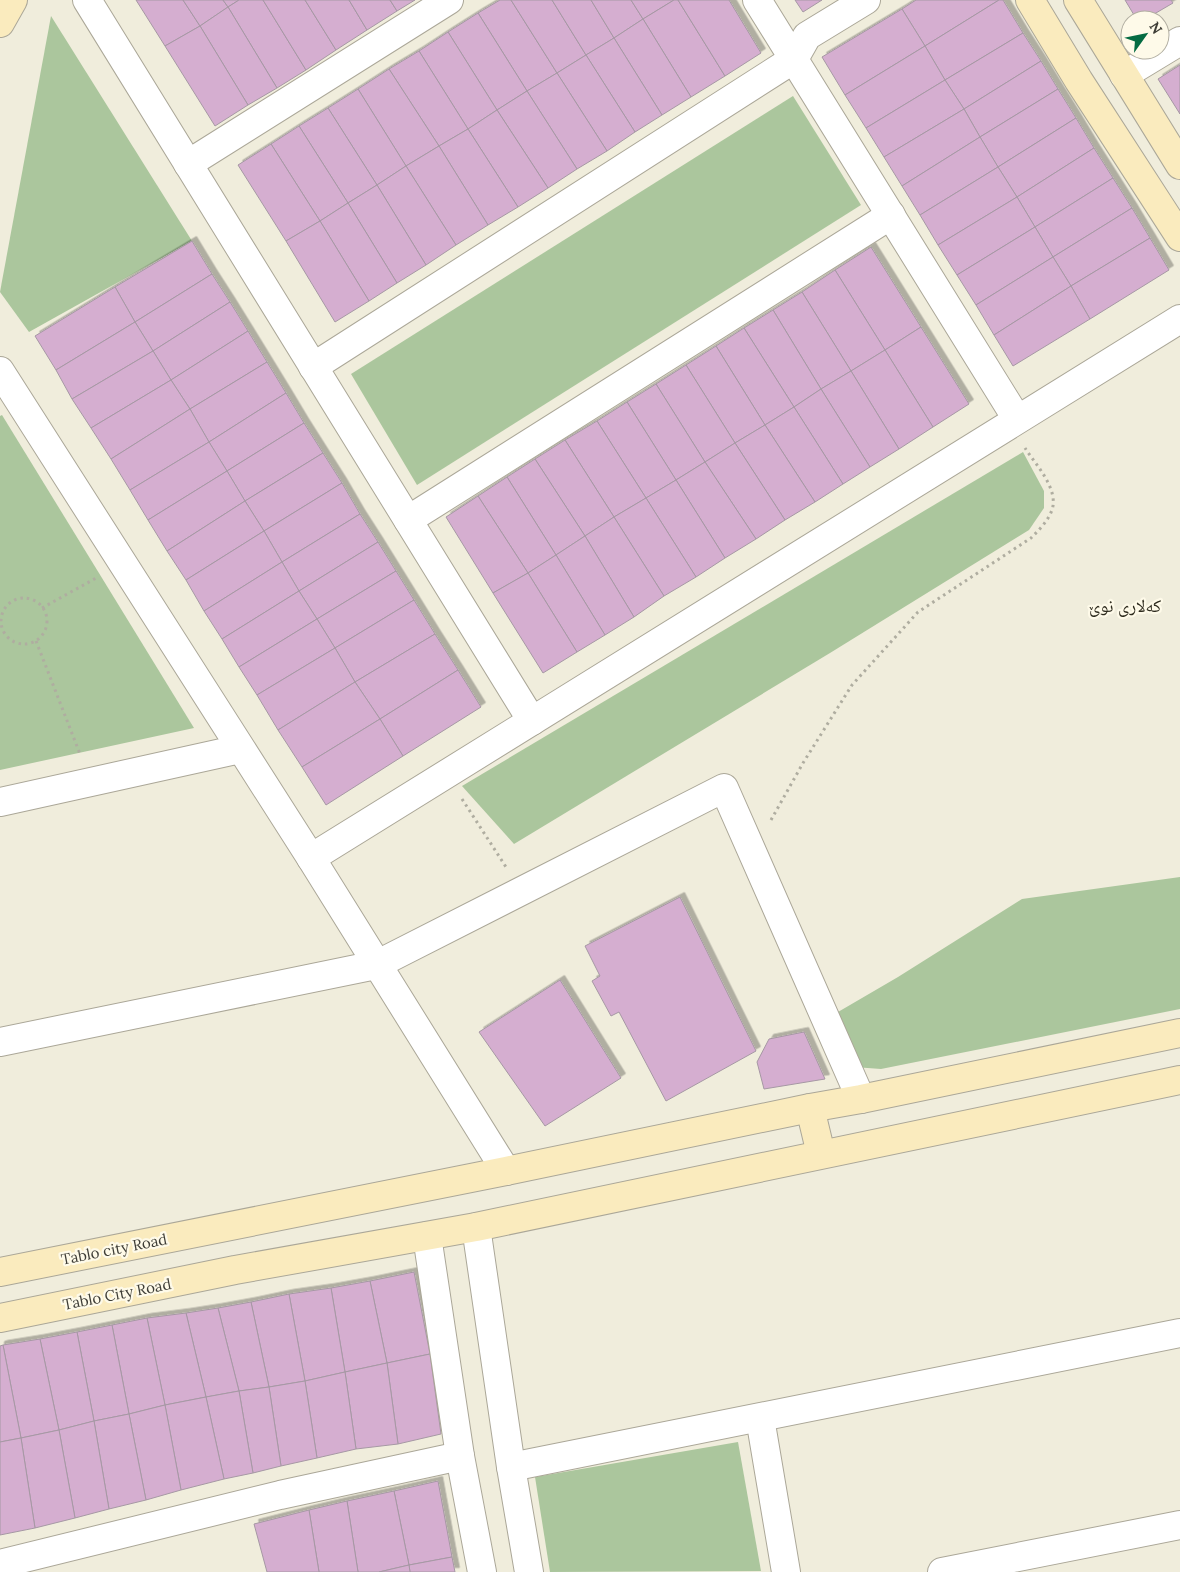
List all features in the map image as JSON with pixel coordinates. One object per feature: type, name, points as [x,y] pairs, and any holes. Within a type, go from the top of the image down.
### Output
[{"type":"street","points":[[0,23],[13,0]]},
{"type":"street","points":[[87,0],[532,721]]},
{"type":"street","points":[[188,164],[449,0]]},
{"type":"street","points":[[757,0],[891,215],[1013,422]]},
{"type":"street","points":[[314,367],[794,58],[806,36],[866,0]]},
{"type":"street","points":[[1030,0],[1079,82],[1180,237]]},
{"type":"street","points":[[1078,0],[1180,165]]},
{"type":"street","points":[[1124,75],[1180,41]]},
{"type":"street","points":[[408,520],[891,215]]},
{"type":"street","points":[[311,858],[1180,318]]},
{"type":"street","points":[[0,370],[311,858],[506,1171]]},
{"type":"street","points":[[0,802],[240,749]]},
{"type":"street","points":[[0,1042],[376,965],[724,788],[861,1099]]},
{"type":"street","name":"Tablo city Road","points":[[0,1272],[1180,1033]]},
{"type":"street","name":"Tablo City Road","points":[[0,1318],[235,1270],[476,1227],[1180,1080]]},
{"type":"street","points":[[810,1108],[821,1154]]},
{"type":"street","points":[[229,1226],[235,1270]]},
{"type":"street","points":[[476,1227],[511,1467],[529,1572]]},
{"type":"street","points":[[427,1236],[460,1456],[482,1572]]},
{"type":"street","points":[[511,1467],[1180,1333]]},
{"type":"street","points":[[760,1418],[786,1572]]},
{"type":"street","points":[[8,1566],[280,1495],[460,1456]]},
{"type":"street","points":[[942,1572],[1180,1525]]},
{"type":"path","points":[[752,853],[803,763],[852,685],[918,612],[1031,538],[1044,525],[1052,509],[1052,491],[1013,422]]},
{"type":"path","points":[[42,608],[122,564]]},
{"type":"path","points":[[30,599],[37,602],[46,614],[45,630],[36,641],[22,644],[8,638],[4,632],[1,624],[2,617],[9,604],[15,600],[30,599]]},
{"type":"path","points":[[0,634],[4,632]]},
{"type":"path","points":[[36,641],[91,782]]},
{"type":"path","points":[[446,774],[521,891]]},
{"type":"green space","points":[[51,16],[192,241],[29,332],[0,292]]},
{"type":"green space","points":[[793,96],[861,205],[417,485],[351,374]]},
{"type":"green space","points":[[2,415],[194,728],[0,770],[0,416]]},
{"type":"green space","points":[[1023,452],[1044,491],[1044,508],[1029,530],[514,844],[462,786]]},
{"type":"green space","points":[[1180,877],[1180,1009],[881,1069],[854,1067],[838,1012],[898,977],[1022,899]]},
{"type":"green space","points":[[738,1442],[761,1571],[550,1572],[535,1477]]},
{"type":"building","points":[[136,0],[183,0],[200,26],[165,46]]},
{"type":"building","points":[[183,0],[223,0],[228,7],[200,26]]},
{"type":"building","points":[[223,0],[239,0],[228,7]]},
{"type":"building","points":[[239,0],[263,0],[306,70],[277,88],[228,7]]},
{"type":"building","points":[[263,0],[305,0],[336,50],[306,70]]},
{"type":"building","points":[[305,0],[349,0],[367,30],[336,50]]},
{"type":"building","points":[[349,0],[390,0],[397,11],[367,30]]},
{"type":"building","points":[[390,0],[415,0],[397,11]]},
{"type":"building","points":[[500,0],[511,0],[557,73],[527,91],[478,13]]},
{"type":"building","points":[[511,0],[552,0],[586,55],[557,73]]},
{"type":"building","points":[[552,0],[591,0],[614,38],[586,55]]},
{"type":"building","points":[[591,0],[631,0],[643,19],[614,38]]},
{"type":"building","points":[[631,0],[674,0],[643,19]]},
{"type":"building","points":[[674,0],[678,0],[725,76],[691,97],[643,19]]},
{"type":"building","points":[[678,0],[729,0],[761,53],[725,76]]},
{"type":"building","points":[[795,0],[822,0],[803,12]]},
{"type":"building","points":[[916,0],[999,0],[925,46],[902,9]]},
{"type":"building","points":[[999,0],[1003,0],[1023,33],[945,80],[925,46]]},
{"type":"building","points":[[1125,0],[1171,0],[1173,3],[1161,10],[1131,10]]},
{"type":"building","points":[[228,7],[277,88],[248,105],[200,26]]},
{"type":"building","points":[[902,9],[925,46],[845,95],[822,57]]},
{"type":"building","points":[[478,13],[527,91],[497,110],[448,32]]},
{"type":"building","points":[[643,19],[691,97],[662,115],[614,38]]},
{"type":"building","points":[[200,26],[248,105],[215,126],[165,46]]},
{"type":"building","points":[[448,32],[497,110],[468,129],[419,51]]},
{"type":"building","points":[[1023,33],[1041,61],[964,109],[945,80]]},
{"type":"building","points":[[614,38],[662,115],[635,132],[586,55]]},
{"type":"building","points":[[925,46],[945,80],[866,128],[845,95]]},
{"type":"building","points":[[419,51],[468,129],[439,146],[389,69]]},
{"type":"building","points":[[586,55],[635,132],[607,151],[557,73]]},
{"type":"building","points":[[1041,61],[1058,89],[980,137],[964,109]]},
{"type":"building","points":[[1180,65],[1180,114],[1158,79]]},
{"type":"building","points":[[389,69],[439,146],[406,166],[358,89]]},
{"type":"building","points":[[557,73],[607,151],[577,169],[527,91]]},
{"type":"building","points":[[945,80],[964,109],[884,157],[866,128]]},
{"type":"building","points":[[358,89],[406,166],[377,185],[328,108]]},
{"type":"building","points":[[1058,89],[1076,118],[998,167],[980,137]]},
{"type":"building","points":[[527,91],[577,169],[548,188],[497,110]]},
{"type":"building","points":[[328,108],[377,185],[348,203],[299,126]]},
{"type":"building","points":[[964,109],[980,137],[902,186],[884,157]]},
{"type":"building","points":[[497,110],[548,188],[518,207],[468,129]]},
{"type":"building","points":[[1076,118],[1094,148],[1017,197],[998,167]]},
{"type":"building","points":[[299,126],[348,203],[320,221],[271,144]]},
{"type":"building","points":[[468,129],[518,207],[488,225],[439,146]]},
{"type":"building","points":[[980,137],[998,167],[920,215],[902,186]]},
{"type":"building","points":[[271,144],[320,221],[286,241],[238,165]]},
{"type":"building","points":[[439,146],[488,225],[456,245],[406,166]]},
{"type":"building","points":[[1094,148],[1113,178],[1035,227],[1017,197]]},
{"type":"building","points":[[406,166],[456,245],[426,265],[377,185]]},
{"type":"building","points":[[998,167],[1017,197],[938,245],[920,215]]},
{"type":"building","points":[[1113,178],[1132,208],[1053,257],[1035,227]]},
{"type":"building","points":[[377,185],[426,265],[397,283],[348,203]]},
{"type":"building","points":[[1017,197],[1035,227],[957,275],[938,245]]},
{"type":"building","points":[[348,203],[397,283],[369,301],[320,221]]},
{"type":"building","points":[[1132,208],[1150,238],[1071,286],[1053,257]]},
{"type":"building","points":[[320,221],[369,301],[335,322],[286,241]]},
{"type":"building","points":[[1035,227],[1053,257],[976,305],[957,275]]},
{"type":"building","points":[[1150,238],[1169,270],[1090,319],[1071,286]]},
{"type":"building","points":[[192,241],[212,274],[135,322],[115,287]]},
{"type":"building","points":[[871,247],[921,327],[885,350],[835,270]]},
{"type":"building","points":[[1053,257],[1071,286],[994,335],[976,305]]},
{"type":"building","points":[[835,270],[885,350],[851,371],[802,292]]},
{"type":"building","points":[[212,274],[230,302],[153,351],[135,322]]},
{"type":"building","points":[[1071,286],[1090,319],[1013,366],[994,335]]},
{"type":"building","points":[[115,287],[135,322],[56,370],[35,336]]},
{"type":"building","points":[[802,292],[851,371],[821,389],[773,310]]},
{"type":"building","points":[[230,302],[248,331],[171,380],[153,351]]},
{"type":"building","points":[[773,310],[821,389],[794,407],[744,328]]},
{"type":"building","points":[[135,322],[153,351],[72,399],[56,370]]},
{"type":"building","points":[[921,327],[969,404],[933,427],[885,350]]},
{"type":"building","points":[[744,328],[794,407],[765,425],[716,346]]},
{"type":"building","points":[[248,331],[267,362],[190,409],[171,380]]},
{"type":"building","points":[[716,346],[765,425],[735,443],[686,365]]},
{"type":"building","points":[[885,350],[933,427],[899,449],[851,371]]},
{"type":"building","points":[[153,351],[171,380],[91,428],[72,399]]},
{"type":"building","points":[[267,362],[286,393],[209,442],[190,409]]},
{"type":"building","points":[[686,365],[735,443],[705,462],[656,384]]},
{"type":"building","points":[[851,371],[899,449],[870,467],[821,389]]},
{"type":"building","points":[[171,380],[190,409],[111,459],[91,428]]},
{"type":"building","points":[[656,384],[705,462],[676,480],[627,402]]},
{"type":"building","points":[[821,389],[870,467],[843,484],[794,407]]},
{"type":"building","points":[[286,393],[304,423],[227,471],[209,442]]},
{"type":"building","points":[[627,402],[676,480],[646,498],[597,421]]},
{"type":"building","points":[[794,407],[843,484],[815,502],[765,425]]},
{"type":"building","points":[[190,409],[209,442],[130,490],[111,459]]},
{"type":"building","points":[[597,421],[646,498],[614,517],[565,440]]},
{"type":"building","points":[[304,423],[323,453],[245,501],[227,471]]},
{"type":"building","points":[[765,425],[815,502],[785,520],[735,443]]},
{"type":"building","points":[[565,440],[614,517],[585,536],[535,459]]},
{"type":"building","points":[[209,442],[227,471],[148,520],[130,490]]},
{"type":"building","points":[[735,443],[785,520],[756,539],[705,462]]},
{"type":"building","points":[[323,453],[342,483],[264,531],[245,501]]},
{"type":"building","points":[[535,459],[585,536],[556,555],[507,477]]},
{"type":"building","points":[[705,462],[756,539],[725,558],[676,480]]},
{"type":"building","points":[[227,471],[245,501],[167,551],[148,520]]},
{"type":"building","points":[[507,477],[556,555],[528,573],[478,496]]},
{"type":"building","points":[[676,480],[725,558],[696,577],[646,498]]},
{"type":"building","points":[[342,483],[360,514],[282,562],[264,531]]},
{"type":"building","points":[[478,496],[528,573],[493,593],[446,517]]},
{"type":"building","points":[[646,498],[696,577],[664,596],[614,517]]},
{"type":"building","points":[[245,501],[264,531],[186,580],[167,551]]},
{"type":"building","points":[[360,514],[378,542],[299,591],[282,562]]},
{"type":"building","points":[[614,517],[664,596],[634,617],[585,536]]},
{"type":"building","points":[[264,531],[282,562],[204,611],[186,580]]},
{"type":"building","points":[[585,536],[634,617],[605,635],[556,555]]},
{"type":"building","points":[[378,542],[396,571],[317,619],[299,591]]},
{"type":"building","points":[[556,555],[605,635],[577,652],[528,573]]},
{"type":"building","points":[[282,562],[299,591],[222,639],[204,611]]},
{"type":"building","points":[[396,571],[414,600],[335,648],[317,619]]},
{"type":"building","points":[[528,573],[577,652],[543,673],[493,593]]},
{"type":"building","points":[[299,591],[317,619],[239,667],[222,639]]},
{"type":"building","points":[[414,600],[435,634],[355,682],[335,648]]},
{"type":"building","points":[[317,619],[335,648],[257,695],[239,667]]},
{"type":"building","points":[[435,634],[458,670],[380,719],[355,682]]},
{"type":"building","points":[[335,648],[355,682],[278,730],[257,695]]},
{"type":"building","points":[[458,670],[481,707],[403,756],[380,719]]},
{"type":"building","points":[[355,682],[380,719],[302,767],[278,730]]},
{"type":"building","points":[[380,719],[403,756],[326,805],[302,767]]},
{"type":"building","points":[[680,897],[756,1051],[666,1101],[619,1012],[611,1016],[592,981],[600,976],[585,946]]},
{"type":"building","points":[[560,980],[621,1078],[545,1126],[479,1032]]},
{"type":"building","points":[[804,1032],[825,1079],[764,1089],[757,1062],[769,1039]]},
{"type":"building","points":[[414,1272],[430,1354],[387,1363],[370,1281]]},
{"type":"building","points":[[370,1281],[387,1363],[345,1372],[331,1288]]},
{"type":"building","points":[[331,1288],[345,1372],[305,1381],[289,1294]]},
{"type":"building","points":[[289,1294],[305,1381],[269,1387],[251,1302]]},
{"type":"building","points":[[251,1302],[269,1387],[239,1391],[218,1308]]},
{"type":"building","points":[[218,1308],[239,1391],[206,1397],[186,1313]]},
{"type":"building","points":[[186,1313],[206,1397],[165,1405],[147,1318]]},
{"type":"building","points":[[147,1318],[165,1405],[129,1414],[112,1325]]},
{"type":"building","points":[[112,1325],[129,1414],[94,1421],[77,1332]]},
{"type":"building","points":[[77,1332],[94,1421],[59,1430],[40,1339]]},
{"type":"building","points":[[40,1339],[59,1430],[21,1438],[3,1345]]},
{"type":"building","points":[[3,1345],[21,1438],[0,1442],[0,1346]]},
{"type":"building","points":[[430,1354],[441,1434],[398,1444],[387,1363]]},
{"type":"building","points":[[387,1363],[398,1444],[356,1449],[345,1372]]},
{"type":"building","points":[[345,1372],[356,1449],[317,1458],[305,1381]]},
{"type":"building","points":[[305,1381],[317,1458],[281,1466],[269,1387]]},
{"type":"building","points":[[269,1387],[281,1466],[253,1473],[239,1391]]},
{"type":"building","points":[[239,1391],[253,1473],[224,1479],[206,1397]]},
{"type":"building","points":[[206,1397],[224,1479],[181,1490],[165,1405]]},
{"type":"building","points":[[165,1405],[181,1490],[146,1500],[129,1414]]},
{"type":"building","points":[[129,1414],[146,1500],[109,1509],[94,1421]]},
{"type":"building","points":[[94,1421],[109,1509],[75,1518],[59,1430]]},
{"type":"building","points":[[59,1430],[75,1518],[35,1528],[21,1438]]},
{"type":"building","points":[[21,1438],[35,1528],[0,1535],[0,1442]]},
{"type":"building","points":[[438,1481],[452,1557],[409,1565],[394,1491]]},
{"type":"building","points":[[394,1491],[409,1565],[379,1572],[358,1572],[347,1501]]},
{"type":"building","points":[[347,1501],[358,1572],[319,1572],[309,1510]]},
{"type":"building","points":[[309,1510],[319,1572],[267,1572],[254,1524]]},
{"type":"building","points":[[452,1557],[455,1572],[410,1572],[409,1565]]},
{"type":"building","points":[[409,1565],[410,1572],[379,1572]]},
{"type":"district","name":"کەلاری نوێ","points":[[1125,605]]}]
